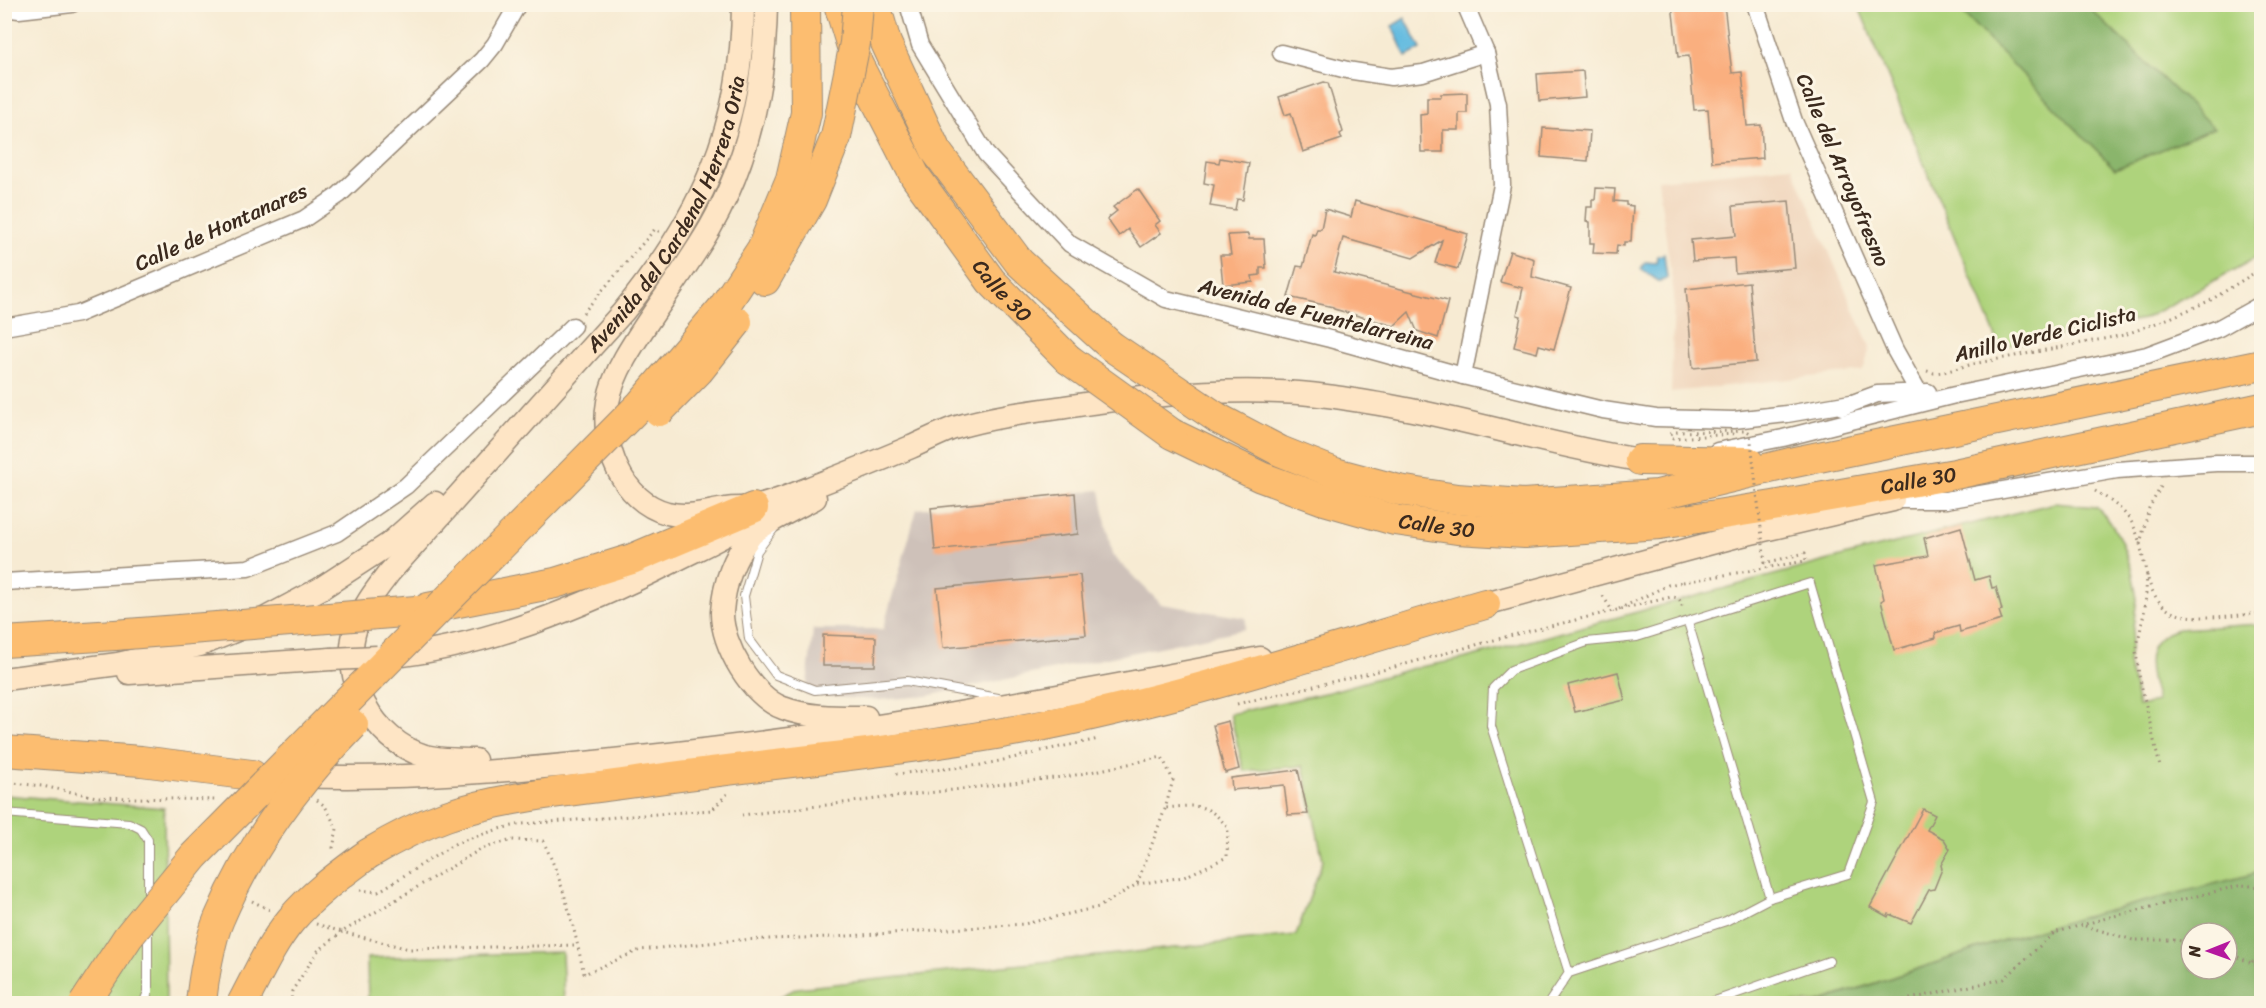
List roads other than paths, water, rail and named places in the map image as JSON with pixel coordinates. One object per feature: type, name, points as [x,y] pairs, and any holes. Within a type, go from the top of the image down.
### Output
[{"type":"highway","points":[[201,1004],[218,921],[247,862],[286,802],[326,752],[699,370],[730,315],[762,249],[791,179],[806,113],[805,4]]},
{"type":"highway","name":"Calle 30","points":[[839,4],[857,63],[915,176],[992,281],[1068,359],[1172,434],[1261,477],[1332,502],[1395,519],[1457,530],[1525,533],[1660,524],[1955,474],[2262,408]]},
{"type":"highway","points":[[84,1004],[128,937],[194,856],[730,315],[778,261],[811,200],[836,137],[855,44],[858,4]]},
{"type":"highway","name":"Calle 30","points":[[875,4],[886,43],[936,151],[1019,262],[1111,346],[1219,419],[1280,451],[1335,473],[1399,490],[1457,499],[1523,504],[1657,495],[1790,463],[2262,365]]},
{"type":"highway","points":[[1640,460],[1790,463]]},
{"type":"highway","points":[[1893,500],[1955,474]]},
{"type":"highway","points":[[4,642],[245,626],[416,611],[555,583],[632,559],[753,508]]},
{"type":"highway","points":[[242,1004],[263,964],[291,920],[328,883],[368,854],[403,833],[447,816],[515,800],[674,776],[966,739],[1079,718],[1191,690],[1485,604]]},
{"type":"highway","points":[[4,751],[141,761],[252,775]]},
{"type":"street","points":[[4,8],[19,10],[72,4]]},
{"type":"street","name":"Calle de Hontanares","points":[[4,327],[78,314],[304,219],[339,195],[482,60],[495,44],[518,4]]},
{"type":"street","name":"Avenida del Cardenal Herrera Oria","points":[[540,403],[623,312],[659,267],[676,242],[701,195],[722,143],[738,82],[743,4]]},
{"type":"street","name":"Avenida del Cardenal Herrera Oria","points":[[766,4],[758,95],[748,139],[735,176],[711,226],[639,334],[614,380],[606,426],[616,466],[630,488],[659,510],[691,516],[729,508],[785,506]]},
{"type":"street","name":"Avenida de Fuentelarreina","points":[[908,4],[920,45],[986,154],[1070,244],[1166,299],[1603,410],[1656,418],[1734,420],[1851,403]]},
{"type":"street","points":[[1463,376],[1502,186],[1498,104],[1486,53],[1465,4]]},
{"type":"street","name":"Calle del Arroyofresno","points":[[1755,4],[1794,122],[1895,350],[1918,391]]},
{"type":"street","points":[[1281,53],[1347,70],[1391,77],[1423,73],[1486,53]]},
{"type":"street","points":[[9,678],[119,674],[377,657],[420,653],[463,642],[526,625],[592,602],[867,465],[954,428],[1026,413],[1092,403],[1201,392],[1280,392],[1323,395],[1394,407],[1532,436],[1584,451],[1640,460],[1748,445],[1956,395],[2147,355],[2219,328],[2262,304]]},
{"type":"street","points":[[4,582],[248,568],[337,532],[406,486],[573,326]]},
{"type":"street","name":"Calle del Arroyofresno","points":[[1895,350],[1896,392]]},
{"type":"street","name":"Avenida de Fuentelarreina","points":[[1748,445],[1877,394],[1918,391],[1956,395]]},
{"type":"street","points":[[9,678],[118,664],[200,645],[264,619],[320,589],[389,544],[449,491],[540,403]]},
{"type":"street","points":[[540,403],[389,573],[363,610],[353,638],[351,667],[355,685],[363,702],[388,734],[406,748],[425,756],[448,759],[472,760],[733,748]]},
{"type":"street","points":[[4,763],[141,772],[330,777],[485,773],[733,748],[1024,704],[1278,654],[1485,604],[1738,536],[1893,500],[1946,500],[2117,470],[2224,462],[2262,463]]},
{"type":"street","points":[[785,506],[753,533],[731,567],[722,613],[728,640],[738,665],[759,693],[783,708],[830,718],[945,716]]},
{"type":"lane","points":[[785,506],[757,551],[744,596],[749,639],[776,675],[815,690],[907,681],[1024,704]]},
{"type":"lane","points":[[1548,1004],[1569,973],[1726,921],[1770,898],[1848,874],[1874,801],[1810,583],[1637,637],[1587,642],[1511,670],[1493,688],[1491,726],[1569,973]]},
{"type":"lane","points":[[1688,622],[1770,898]]},
{"type":"lane","points":[[4,813],[129,823],[141,829],[148,840],[148,992],[143,1004]]},
{"type":"lane","points":[[1706,1004],[1829,961]]},
{"type":"water","points":[[1405,18],[1421,49],[1406,57],[1392,26]]},
{"type":"water","points":[[1664,254],[1667,278],[1660,282],[1641,269],[1645,262],[1656,263],[1657,256]]}]
